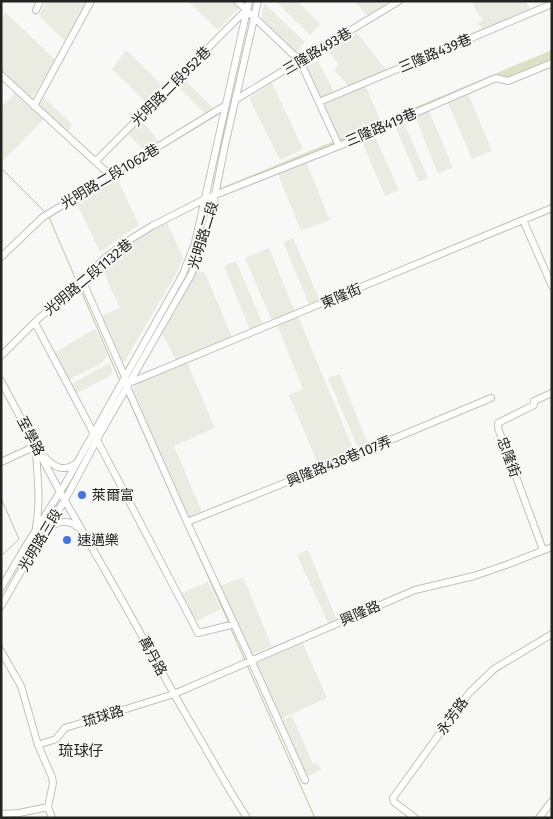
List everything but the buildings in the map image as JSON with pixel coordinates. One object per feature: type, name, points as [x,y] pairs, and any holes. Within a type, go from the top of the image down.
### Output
[{"type":"street","points":[[36,10],[40,1]]},
{"type":"street","points":[[34,106],[90,1]]},
{"type":"street","points":[[237,1],[300,63],[339,146]]},
{"type":"street","name":"光明路二段","points":[[65,500],[183,274],[196,243],[235,100],[250,14],[249,1]]},
{"type":"street","name":"光明路二段","points":[[60,492],[93,432],[127,382],[191,275],[201,249],[226,105],[250,14],[258,1]]},
{"type":"street","name":"三隆路493巷","points":[[235,100],[300,63],[399,1]]},
{"type":"street","name":"三隆路439巷","points":[[319,102],[552,4]]},
{"type":"street","name":"光明路二段952巷","points":[[96,161],[250,14]]},
{"type":"street","name":"三隆路419巷","points":[[210,197],[339,146],[496,78],[508,81],[552,63]]},
{"type":"street","points":[[1,75],[111,176]]},
{"type":"street","name":"光明路二段1062巷","points":[[1,258],[43,217],[226,105]]},
{"type":"street","name":"光明路二段1132巷","points":[[1,356],[105,258],[126,242],[164,219],[210,197]]},
{"type":"street","name":"東隆街","points":[[127,382],[552,208]]},
{"type":"street","points":[[523,220],[552,286]]},
{"type":"street","points":[[82,280],[231,625],[305,780]]},
{"type":"street","points":[[35,323],[93,432]]},
{"type":"street","name":"至學路","points":[[1,381],[60,492]]},
{"type":"street","name":"忠隆街","points":[[543,550],[498,428],[498,423],[534,405],[534,401],[552,393]]},
{"type":"street","name":"興隆路438巷107弄","points":[[187,522],[491,398]]},
{"type":"street","points":[[97,440],[198,633],[231,625]]},
{"type":"street","points":[[36,446],[53,466],[67,468],[77,461]]},
{"type":"street","points":[[1,462],[36,446]]},
{"type":"street","points":[[35,532],[38,514],[36,446]]},
{"type":"street","name":"萬丹路","points":[[60,492],[174,694],[247,818]]},
{"type":"street","name":"光明路三段","points":[[1,588],[60,492]]},
{"type":"street","name":"光明路三段","points":[[1,606],[65,500]]},
{"type":"street","points":[[43,535],[58,522],[67,521],[75,524],[83,532]]},
{"type":"street","name":"興隆路","points":[[174,694],[414,590],[474,576],[552,547]]},
{"type":"street","name":"永芳路","points":[[415,818],[394,802],[393,798],[469,693],[494,669],[552,634]]},
{"type":"street","points":[[1,651],[21,686],[38,745],[52,777],[53,783],[48,807],[52,818]]},
{"type":"street","name":"琉球路","points":[[38,745],[56,739],[65,728],[174,694]]},
{"type":"street","points":[[539,818],[552,801]]},
{"type":"street","points":[[1,814],[19,813],[48,807]]},
{"type":"shaded area","points":[[46,1],[87,1],[65,41],[39,16]]},
{"type":"shaded area","points":[[187,1],[234,1],[240,7],[218,30]]},
{"type":"shaded area","points":[[275,1],[297,1],[320,24],[310,35]]},
{"type":"shaded area","points":[[354,1],[383,1],[387,6],[368,16]]},
{"type":"shaded area","points":[[472,1],[525,1],[531,9],[483,30],[478,23],[483,20],[474,8]]},
{"type":"shaded area","points":[[264,3],[305,42],[295,53],[261,21]]},
{"type":"shaded area","points":[[5,12],[55,60],[31,100],[1,71],[1,18]]},
{"type":"shaded area","points":[[357,33],[387,71],[349,87],[335,71],[338,64],[327,50]]},
{"type":"shaded area","points":[[126,50],[164,87],[148,104],[112,69]]},
{"type":"shaded area","points":[[318,61],[334,92],[321,98],[305,67]]},
{"type":"shaded area","points":[[181,76],[215,110],[206,114],[176,85]]},
{"type":"shaded area","points":[[272,83],[303,149],[280,160],[249,98]]},
{"type":"shaded area","points":[[364,83],[381,121],[339,140],[323,102]]},
{"type":"shaded area","points":[[17,91],[45,118],[1,163],[1,107]]},
{"type":"shaded area","points":[[468,93],[492,151],[472,159],[447,101]]},
{"type":"shaded area","points":[[41,95],[72,124],[68,132],[36,104]]},
{"type":"shaded area","points":[[428,109],[453,167],[438,174],[415,116]]},
{"type":"shaded area","points":[[140,120],[159,142],[146,152],[126,132]]},
{"type":"shaded area","points":[[403,120],[428,178],[419,182],[394,124]]},
{"type":"shaded area","points":[[373,132],[399,190],[385,196],[360,137]]},
{"type":"shaded area","points":[[305,159],[330,220],[301,231],[277,172]]},
{"type":"shaded area","points":[[117,178],[139,225],[100,252],[76,202]]},
{"type":"shaded area","points":[[166,220],[183,258],[176,274],[123,364],[100,316],[120,308],[100,265],[126,244]]},
{"type":"shaded area","points":[[293,238],[321,303],[310,307],[283,242]]},
{"type":"shaded area","points":[[269,248],[295,312],[272,321],[245,258]]},
{"type":"shaded area","points":[[236,261],[263,325],[250,330],[224,266]]},
{"type":"shaded area","points":[[196,270],[205,273],[233,339],[176,361],[161,332],[178,307]]},
{"type":"shaded area","points":[[298,316],[354,451],[318,464],[289,395],[303,389],[277,325]]},
{"type":"shaded area","points":[[95,329],[108,354],[102,363],[66,381],[52,354]]},
{"type":"shaded area","points":[[187,362],[215,428],[174,446],[203,514],[189,520],[132,391],[136,384]]},
{"type":"shaded area","points":[[110,363],[113,374],[74,395],[69,385]]},
{"type":"shaded area","points":[[340,374],[368,444],[358,448],[328,378]]},
{"type":"shaded area","points":[[308,550],[337,620],[328,623],[297,555]]},
{"type":"shaded area","points":[[243,577],[272,646],[251,655],[219,586]]},
{"type":"shaded area","points":[[208,582],[221,609],[193,623],[179,594]]},
{"type":"shaded area","points":[[302,641],[327,698],[279,720],[254,662]]},
{"type":"shaded area","points":[[292,716],[313,764],[318,763],[321,770],[303,778],[279,722]]},
{"type":"green space","points":[[552,50],[552,63],[508,81],[496,78],[215,195],[216,190]]},
{"type":"waterway","points":[[238,102],[247,96]]},
{"type":"waterway","points":[[114,177],[222,112]]},
{"type":"waterway","points":[[1,168],[45,212]]},
{"type":"waterway","points":[[50,217],[81,198]]},
{"type":"waterway","points":[[49,217],[76,280]]},
{"type":"waterway","points":[[79,286],[120,381]]},
{"type":"waterway","points":[[126,394],[229,623]]},
{"type":"waterway","points":[[1,498],[19,539],[1,556]]},
{"type":"waterway","points":[[230,627],[245,660]]},
{"type":"waterway","points":[[247,665],[315,818]]},
{"type":"place","name":"萊爾富","points":[[82,495]]},
{"type":"place","name":"速邁樂","points":[[67,540]]},
{"type":"district","name":"琉球仔","points":[[81,751]]}]
